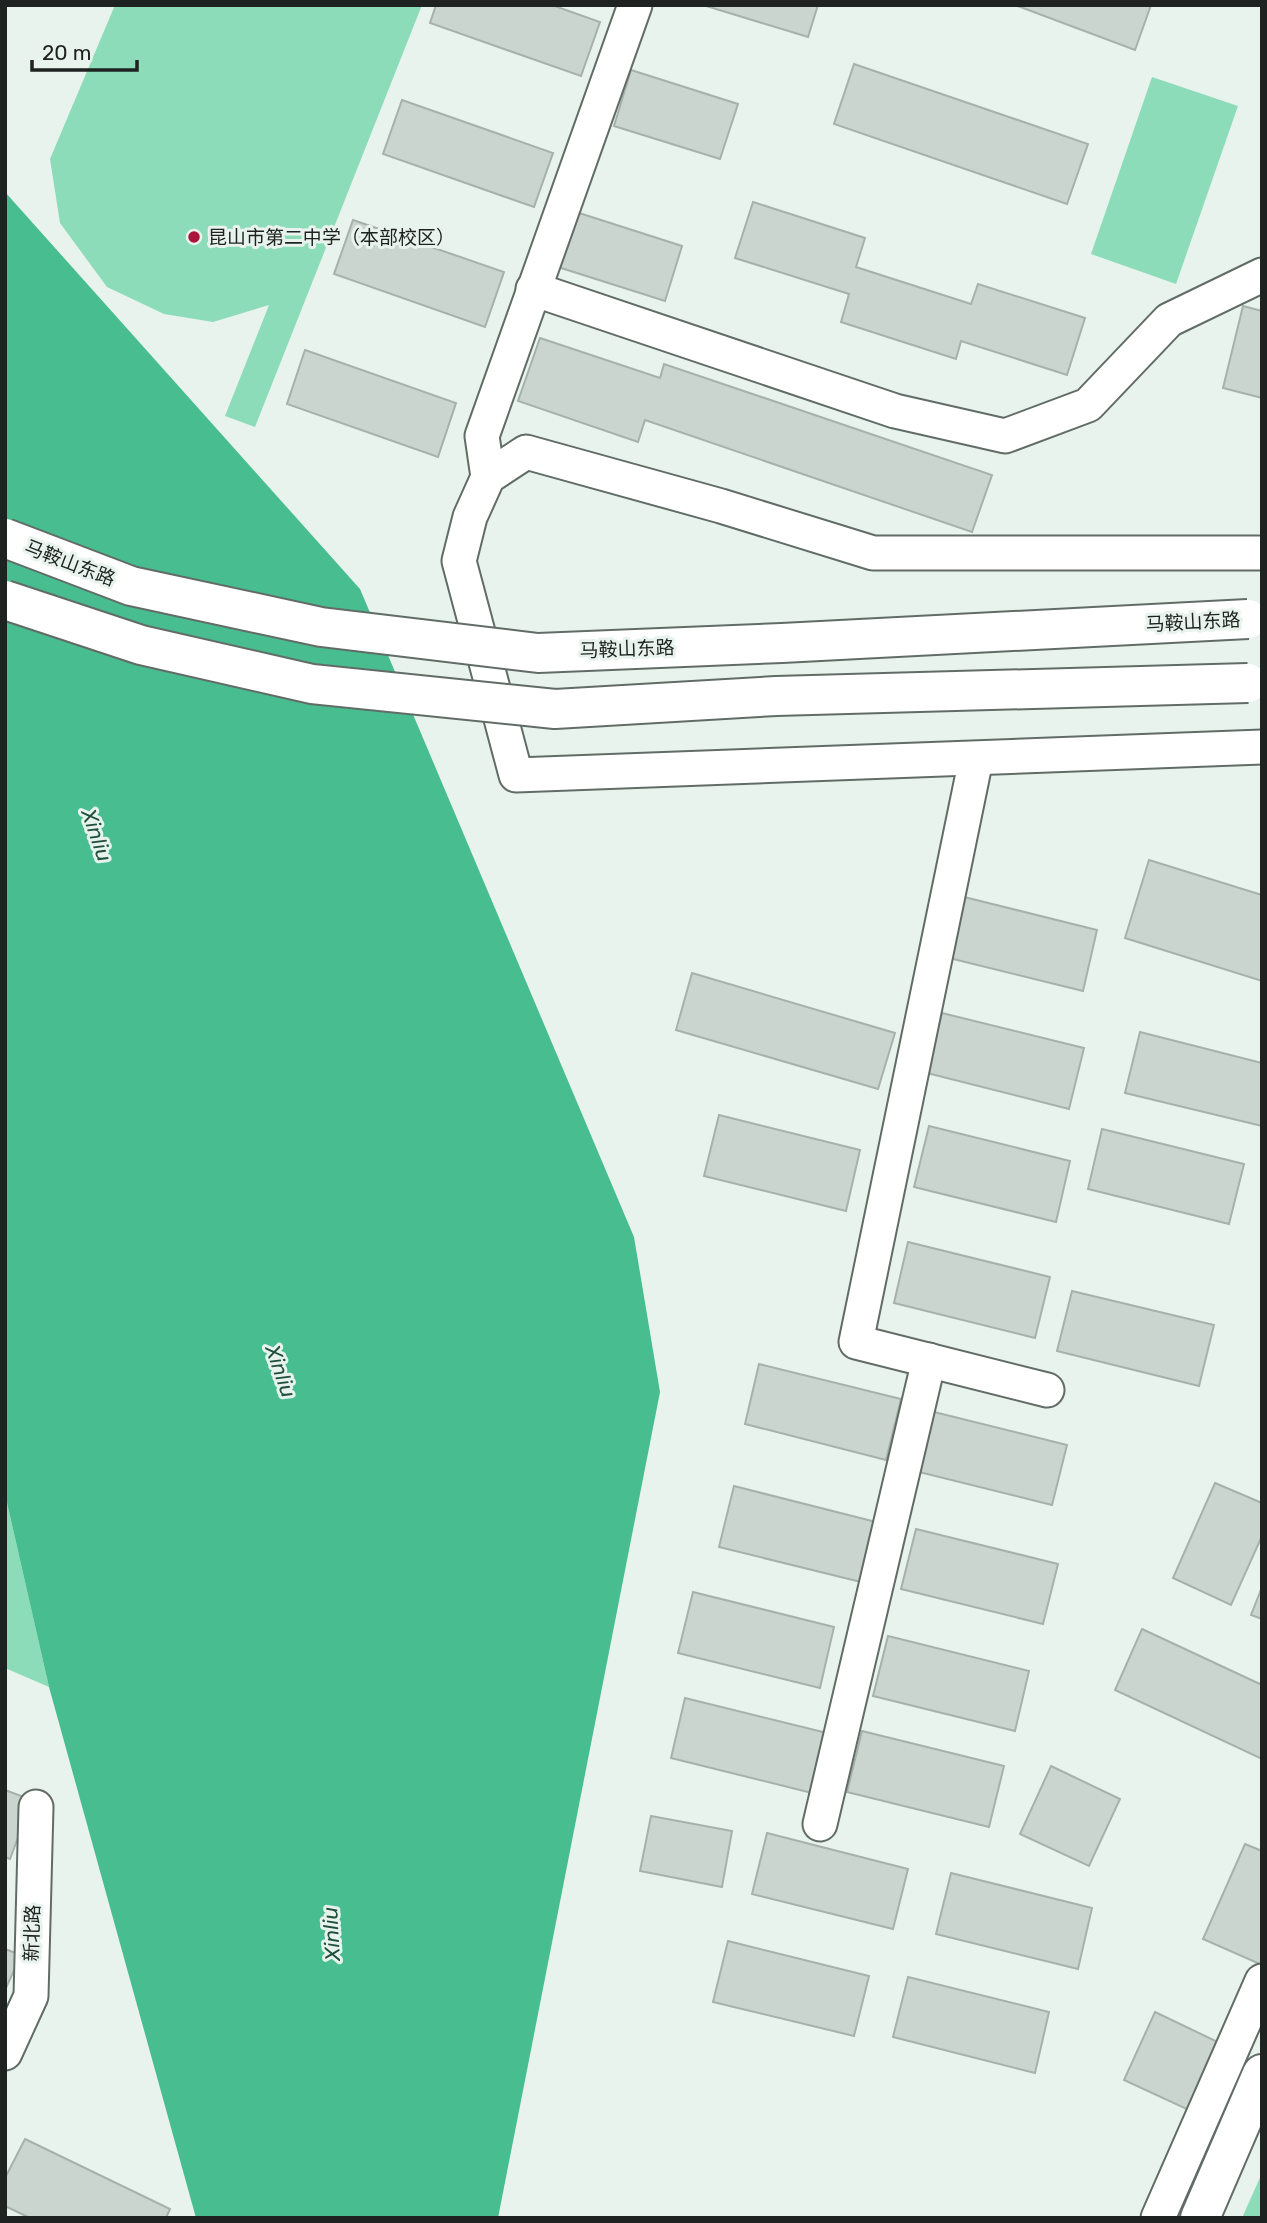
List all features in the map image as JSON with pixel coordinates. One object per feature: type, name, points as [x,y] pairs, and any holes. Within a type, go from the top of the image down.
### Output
[{"type":"main road","name":"马鞍山东路","points":[[5,538],[131,586],[321,627],[538,653],[1255,618]]},
{"type":"main road","points":[[5,600],[141,645],[312,684],[555,709],[776,696],[1255,683]]},
{"type":"main road","points":[[1217,2218],[1228,2175],[1262,2074]]},
{"type":"main road","points":[[1200,2218],[1262,2117]]},
{"type":"street","points":[[635,5],[482,436],[488,477],[470,517],[459,561],[516,775],[1262,747]]},
{"type":"street","points":[[533,289],[895,411],[1005,436],[1088,405],[1169,320],[1262,275]]},
{"type":"street","points":[[488,477],[526,453],[721,506],[873,553],[1262,553]]},
{"type":"street","points":[[976,759],[856,1342],[1047,1390]]},
{"type":"street","points":[[820,1824],[929,1360]]},
{"type":"street","name":"新北路","points":[[5,2053],[31,1996],[36,1807]]},
{"type":"street","points":[[1158,2218],[1262,1981]]},
{"type":"shaded area","name":"昆山市第二中学（本部校区）","points":[[115,5],[422,5],[255,427],[225,416],[269,305],[213,322],[164,314],[107,287],[60,223],[50,159]]},
{"type":"shaded area","points":[[1152,77],[1238,106],[1176,284],[1091,254]]},
{"type":"shaded area","points":[[5,1494],[49,1687],[5,1668]]},
{"type":"shaded area","points":[[1262,2173],[1262,2218],[1242,2218]]},
{"type":"water","name":"Xinliu","points":[[5,192],[360,589],[634,1237],[660,1392],[498,2218],[196,2218],[49,1687],[5,1494]]},
{"type":"building","points":[[436,5],[552,5],[600,22],[581,76],[430,23]]},
{"type":"building","points":[[703,5],[818,5],[808,37]]},
{"type":"building","points":[[1015,5],[1151,5],[1135,50]]},
{"type":"building","points":[[854,64],[1088,144],[1067,204],[834,124]]},
{"type":"building","points":[[631,70],[738,104],[720,159],[614,126]]},
{"type":"building","points":[[402,100],[553,153],[534,207],[383,154]]},
{"type":"building","points":[[753,202],[865,238],[856,267],[971,304],[978,284],[1085,318],[1067,375],[961,341],[956,359],[841,322],[849,294],[735,258]]},
{"type":"building","points":[[576,212],[682,246],[665,301],[558,267]]},
{"type":"building","points":[[353,220],[504,272],[485,327],[334,274]]},
{"type":"building","points":[[1243,306],[1262,311],[1262,398],[1223,388]]},
{"type":"building","points":[[540,338],[660,378],[664,364],[992,475],[972,532],[645,420],[638,442],[518,401]]},
{"type":"building","points":[[305,350],[456,403],[438,457],[287,404]]},
{"type":"building","points":[[1149,860],[1262,895],[1262,981],[1125,938]]},
{"type":"building","points":[[956,895],[1097,930],[1083,991],[941,956]]},
{"type":"building","points":[[692,973],[895,1033],[878,1089],[676,1030]]},
{"type":"building","points":[[942,1013],[1084,1048],[1069,1109],[927,1073]]},
{"type":"building","points":[[1140,1032],[1262,1063],[1262,1126],[1125,1093]]},
{"type":"building","points":[[719,1115],[860,1150],[846,1211],[704,1176]]},
{"type":"building","points":[[929,1126],[1070,1161],[1056,1222],[914,1187]]},
{"type":"building","points":[[1102,1129],[1244,1164],[1229,1224],[1088,1189]]},
{"type":"building","points":[[908,1242],[1050,1277],[1035,1338],[894,1303]]},
{"type":"building","points":[[1072,1291],[1214,1325],[1199,1386],[1057,1351]]},
{"type":"building","points":[[759,1364],[901,1399],[886,1460],[745,1424]]},
{"type":"building","points":[[926,1410],[1067,1445],[1052,1505],[911,1470]]},
{"type":"building","points":[[1215,1483],[1262,1503],[1262,1536],[1231,1605],[1173,1578]]},
{"type":"building","points":[[734,1486],[876,1522],[861,1582],[719,1547]]},
{"type":"building","points":[[916,1529],[1058,1564],[1043,1624],[901,1589]]},
{"type":"building","points":[[1262,1587],[1262,1619],[1251,1615]]},
{"type":"building","points":[[693,1592],[834,1627],[820,1688],[678,1653]]},
{"type":"building","points":[[1142,1629],[1262,1685],[1262,1759],[1115,1690]]},
{"type":"building","points":[[888,1636],[1029,1671],[1015,1731],[873,1696]]},
{"type":"building","points":[[685,1698],[827,1733],[812,1793],[671,1758]]},
{"type":"building","points":[[862,1731],[1004,1766],[989,1827],[847,1792]]},
{"type":"building","points":[[1051,1766],[1120,1799],[1089,1866],[1020,1834]]},
{"type":"building","points":[[5,1790],[32,1800],[10,1859],[5,1857]]},
{"type":"building","points":[[651,1816],[732,1831],[722,1887],[640,1871]]},
{"type":"building","points":[[767,1833],[908,1869],[893,1929],[752,1894]]},
{"type":"building","points":[[1245,1844],[1262,1851],[1262,1965],[1203,1939]]},
{"type":"building","points":[[951,1873],[1092,1908],[1078,1969],[936,1934]]},
{"type":"building","points":[[728,1941],[869,1976],[854,2036],[713,2002]]},
{"type":"building","points":[[5,1949],[21,1955],[5,1990]]},
{"type":"building","points":[[908,1977],[1049,2012],[1035,2073],[893,2037]]},
{"type":"building","points":[[1155,2012],[1224,2045],[1193,2112],[1124,2080]]},
{"type":"building","points":[[25,2139],[170,2209],[166,2218],[30,2218],[5,2206],[5,2178]]},
{"type":"place","name":"昆山市第二中学（本部校区）","points":[[194,237]]}]
